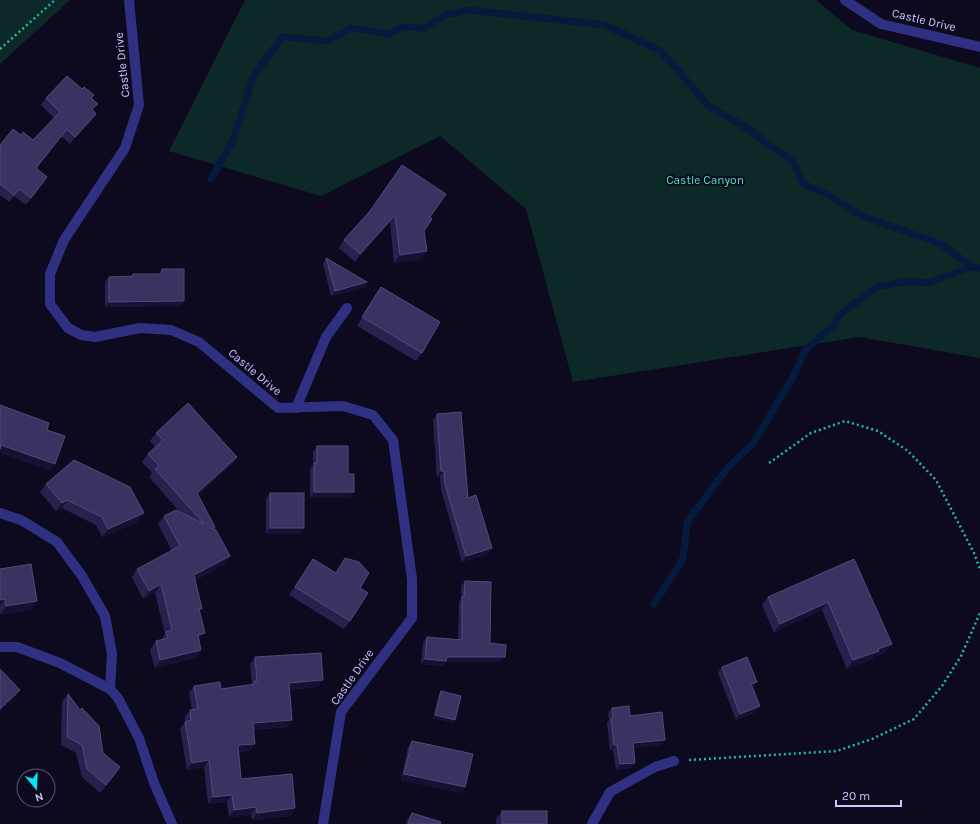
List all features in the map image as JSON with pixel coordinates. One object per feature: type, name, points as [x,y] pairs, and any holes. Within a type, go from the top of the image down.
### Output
[{"type":"street","name":"Castle Drive","points":[[129,0],[139,105],[125,148],[64,240],[50,274],[50,304],[68,328],[81,335],[95,337],[140,328],[170,330],[198,342],[278,408],[343,406],[373,415],[393,440],[412,579],[412,618],[341,712],[324,824]]},
{"type":"street","name":"Castle Drive","points":[[845,0],[881,24],[980,47]]},
{"type":"street","points":[[296,408],[326,337],[347,308]]},
{"type":"street","points":[[0,513],[21,520],[57,542],[82,576],[105,616],[112,654],[110,689]]},
{"type":"street","points":[[0,647],[17,647],[60,663],[110,689],[118,698],[139,738],[154,783],[172,824]]},
{"type":"street","points":[[592,824],[610,792],[655,767],[674,761]]},
{"type":"path","points":[[0,49],[55,0]]},
{"type":"path","points":[[769,463],[811,432],[846,421],[878,430],[908,451],[936,480],[974,552],[980,569]]},
{"type":"path","points":[[674,761],[837,751],[872,739],[914,719],[942,686],[960,656],[980,613]]},
{"type":"green space","points":[[0,0],[70,0],[0,64]]},
{"type":"green space","name":"Castle Canyon","points":[[245,0],[816,0],[852,30],[980,68],[980,358],[860,337],[573,382],[526,209],[440,136],[321,196],[169,151]]},
{"type":"building","points":[[67,76],[82,89],[84,87],[94,95],[91,98],[98,104],[92,109],[96,114],[75,137],[67,129],[36,168],[47,177],[31,198],[19,189],[14,195],[0,184],[0,145],[13,129],[21,135],[23,132],[33,140],[60,112],[46,98]]},
{"type":"building","points":[[402,165],[446,194],[430,217],[432,219],[424,231],[427,251],[400,255],[395,215],[360,254],[344,240],[370,211]]},
{"type":"building","points":[[326,258],[367,282],[335,291]]},
{"type":"building","points":[[162,269],[184,269],[184,301],[109,302],[109,277],[133,276],[133,274],[162,274]]},
{"type":"building","points":[[381,287],[440,322],[422,353],[362,317]]},
{"type":"building","points":[[188,403],[237,457],[197,493],[215,527],[213,528],[216,530],[230,556],[194,575],[202,609],[199,609],[205,633],[198,635],[201,650],[160,660],[156,641],[168,638],[166,632],[172,630],[161,584],[149,591],[137,569],[180,546],[164,516],[176,510],[204,524],[155,469],[159,466],[148,454],[163,440],[156,433]]},
{"type":"building","points":[[0,405],[49,423],[47,430],[65,436],[55,464],[1,445],[0,449]]},
{"type":"building","points":[[461,412],[468,498],[476,495],[492,548],[466,556],[445,484],[444,471],[441,471],[437,414]]},
{"type":"building","points":[[317,446],[348,446],[348,474],[354,474],[354,492],[314,492],[314,463],[317,463]]},
{"type":"building","points":[[74,460],[130,487],[144,513],[108,529],[102,517],[67,500],[62,503],[46,484]]},
{"type":"building","points":[[270,493],[304,493],[304,528],[270,528]]},
{"type":"building","points":[[345,558],[359,562],[369,573],[360,588],[368,593],[350,621],[295,587],[313,559],[336,573]]},
{"type":"building","points":[[854,559],[892,644],[878,649],[879,651],[853,660],[828,602],[780,624],[768,597]]},
{"type":"building","points":[[31,564],[37,601],[6,606],[5,599],[0,600],[0,569]]},
{"type":"building","points":[[465,581],[491,582],[490,643],[506,645],[505,657],[447,657],[446,661],[425,659],[427,637],[462,640],[462,597],[464,597]]},
{"type":"building","points":[[321,653],[323,680],[289,683],[292,720],[253,723],[255,744],[238,745],[241,779],[292,774],[295,808],[257,813],[256,807],[234,810],[232,795],[213,797],[209,760],[192,763],[185,722],[191,720],[190,710],[198,709],[194,686],[220,682],[221,689],[255,684],[254,681],[257,681],[255,657]]},
{"type":"building","points":[[747,657],[757,682],[751,684],[760,706],[740,714],[722,667]]},
{"type":"building","points":[[0,669],[20,690],[0,709]]},
{"type":"building","points":[[441,691],[461,696],[455,720],[435,715]]},
{"type":"building","points":[[68,694],[80,710],[82,708],[99,726],[103,753],[120,767],[106,785],[87,769],[82,745],[67,737]]},
{"type":"building","points":[[629,706],[630,716],[662,712],[665,740],[633,743],[635,763],[620,764],[617,745],[614,745],[611,718],[613,718],[612,708]]},
{"type":"building","points":[[412,741],[473,754],[465,787],[404,774]]},
{"type":"building","points":[[502,811],[547,811],[547,824],[502,824]]},
{"type":"building","points":[[412,813],[441,822],[440,824],[408,824]]},
{"type":"waterway","points":[[211,179],[233,140],[253,77],[282,37],[328,41],[351,28],[389,34],[403,27],[424,28],[445,15],[468,10],[605,25],[661,51],[708,105],[753,132],[793,161],[803,184],[825,193],[862,216],[941,244],[972,267],[980,268]]},
{"type":"waterway","points":[[654,604],[683,559],[687,522],[729,466],[753,444],[794,375],[805,350],[835,325],[839,315],[877,287],[910,281],[927,283],[972,267]]}]
